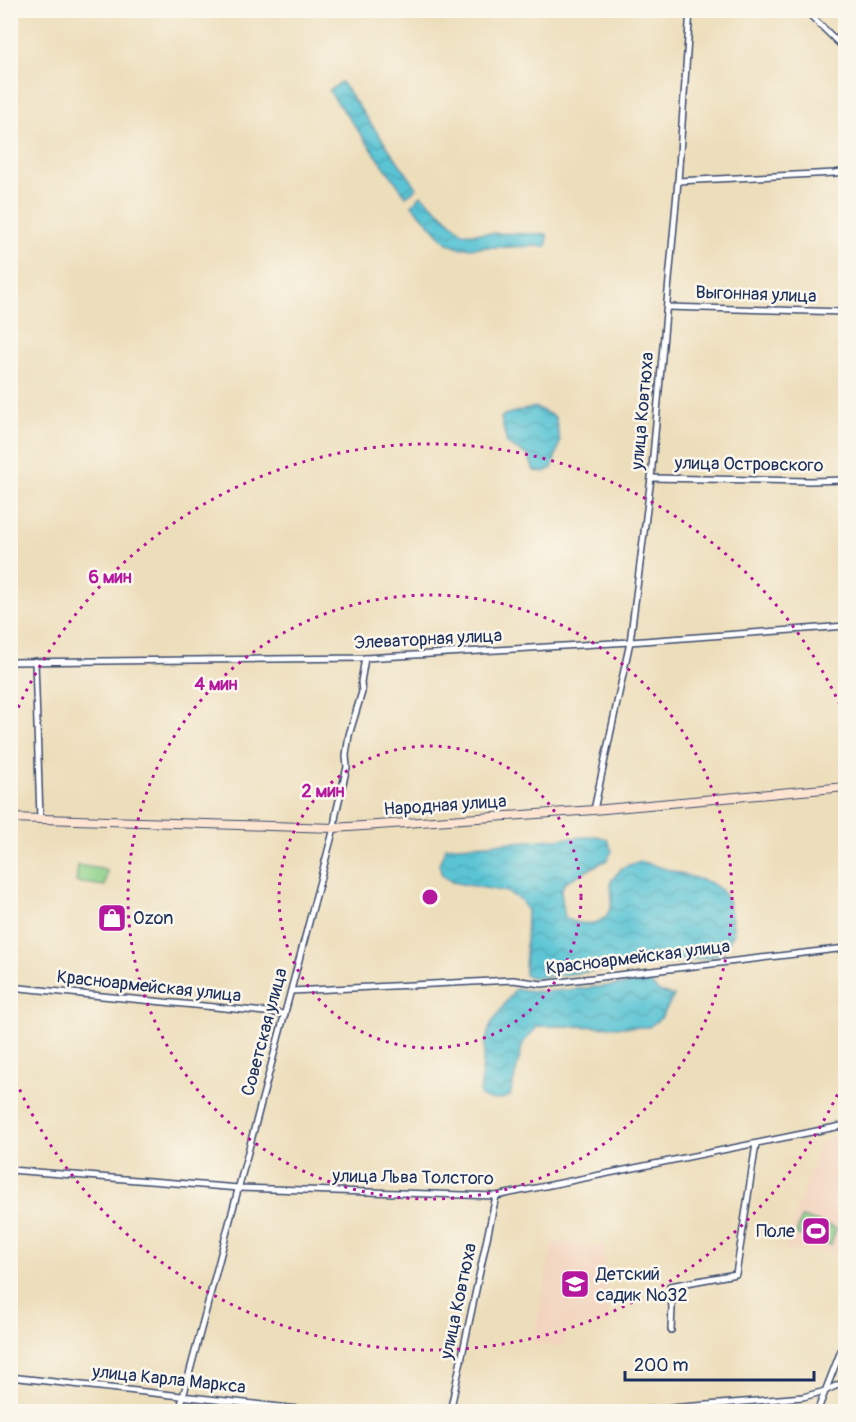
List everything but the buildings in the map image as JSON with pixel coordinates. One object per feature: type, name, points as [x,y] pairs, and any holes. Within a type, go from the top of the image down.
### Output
[{"type":"main road","name":"Народная улица","points":[[10,818],[334,828],[594,810],[846,787]]},
{"type":"street","name":"улица Ковтюха","points":[[594,810],[630,642],[651,478],[678,181],[690,10]]},
{"type":"street","points":[[806,10],[846,50]]},
{"type":"street","points":[[678,181],[846,171]]},
{"type":"street","name":"Выгонная улица","points":[[667,307],[846,312]]},
{"type":"street","name":"улица Островского","points":[[651,478],[846,480]]},
{"type":"street","name":"Элеваторная улица","points":[[10,662],[365,658],[846,626]]},
{"type":"street","name":"Советская улица","points":[[179,1412],[334,828],[347,767],[349,735],[362,692],[361,682],[365,658]]},
{"type":"street","points":[[35,662],[40,819]]},
{"type":"street","name":"Красноармейская улица","points":[[291,991],[513,980],[542,984],[846,948]]},
{"type":"street","name":"Красноармейская улица","points":[[10,987],[285,1014]]},
{"type":"street","name":"улица Льва Толстого","points":[[10,1170],[239,1188],[496,1196],[846,1125]]},
{"type":"street","points":[[671,1330],[670,1286],[736,1274],[756,1144]]},
{"type":"street","name":"улица Ковтюха","points":[[450,1412],[496,1196]]},
{"type":"street","points":[[817,1412],[846,1338]]},
{"type":"street","name":"улица Карла Маркса","points":[[10,1377],[325,1412]]},
{"type":"street","points":[[622,1412],[803,1397],[825,1391],[846,1381]]},
{"type":"shaded area","points":[[845,1129],[845,1259],[827,1252],[784,1249],[819,1144]]},
{"type":"shaded area","name":"Детский садик №32","points":[[552,1243],[604,1245],[609,1323],[567,1327],[562,1346],[533,1345]]},
{"type":"green space","points":[[78,865],[107,870],[105,886],[76,882]]},
{"type":"green space","name":"Поле","points":[[802,1217],[836,1228],[831,1245],[796,1234]]},
{"type":"water","points":[[341,82],[417,188],[406,196],[329,91]]},
{"type":"water","points":[[421,195],[463,233],[547,234],[547,246],[459,248],[447,243],[412,205]]},
{"type":"water","points":[[535,407],[555,417],[560,441],[552,468],[544,472],[534,471],[529,456],[507,444],[501,418],[504,415]]},
{"type":"water","points":[[597,836],[607,839],[612,851],[607,860],[565,882],[561,891],[565,918],[585,924],[598,922],[604,918],[612,903],[611,881],[622,868],[640,861],[711,883],[721,890],[729,902],[734,933],[722,953],[707,958],[534,978],[525,975],[527,911],[521,900],[507,892],[452,882],[442,875],[439,864],[446,847]]},
{"type":"water","points":[[649,982],[659,992],[674,996],[661,1018],[649,1027],[538,1026],[523,1043],[510,1096],[495,1100],[480,1095],[485,1043],[491,1024],[515,989],[545,992]]},
{"type":"place","name":"Ozon","points":[[112,918]]},
{"type":"place","name":"Поле","points":[[816,1231]]},
{"type":"place","name":"Детский садик №32","points":[[575,1284]]}]
